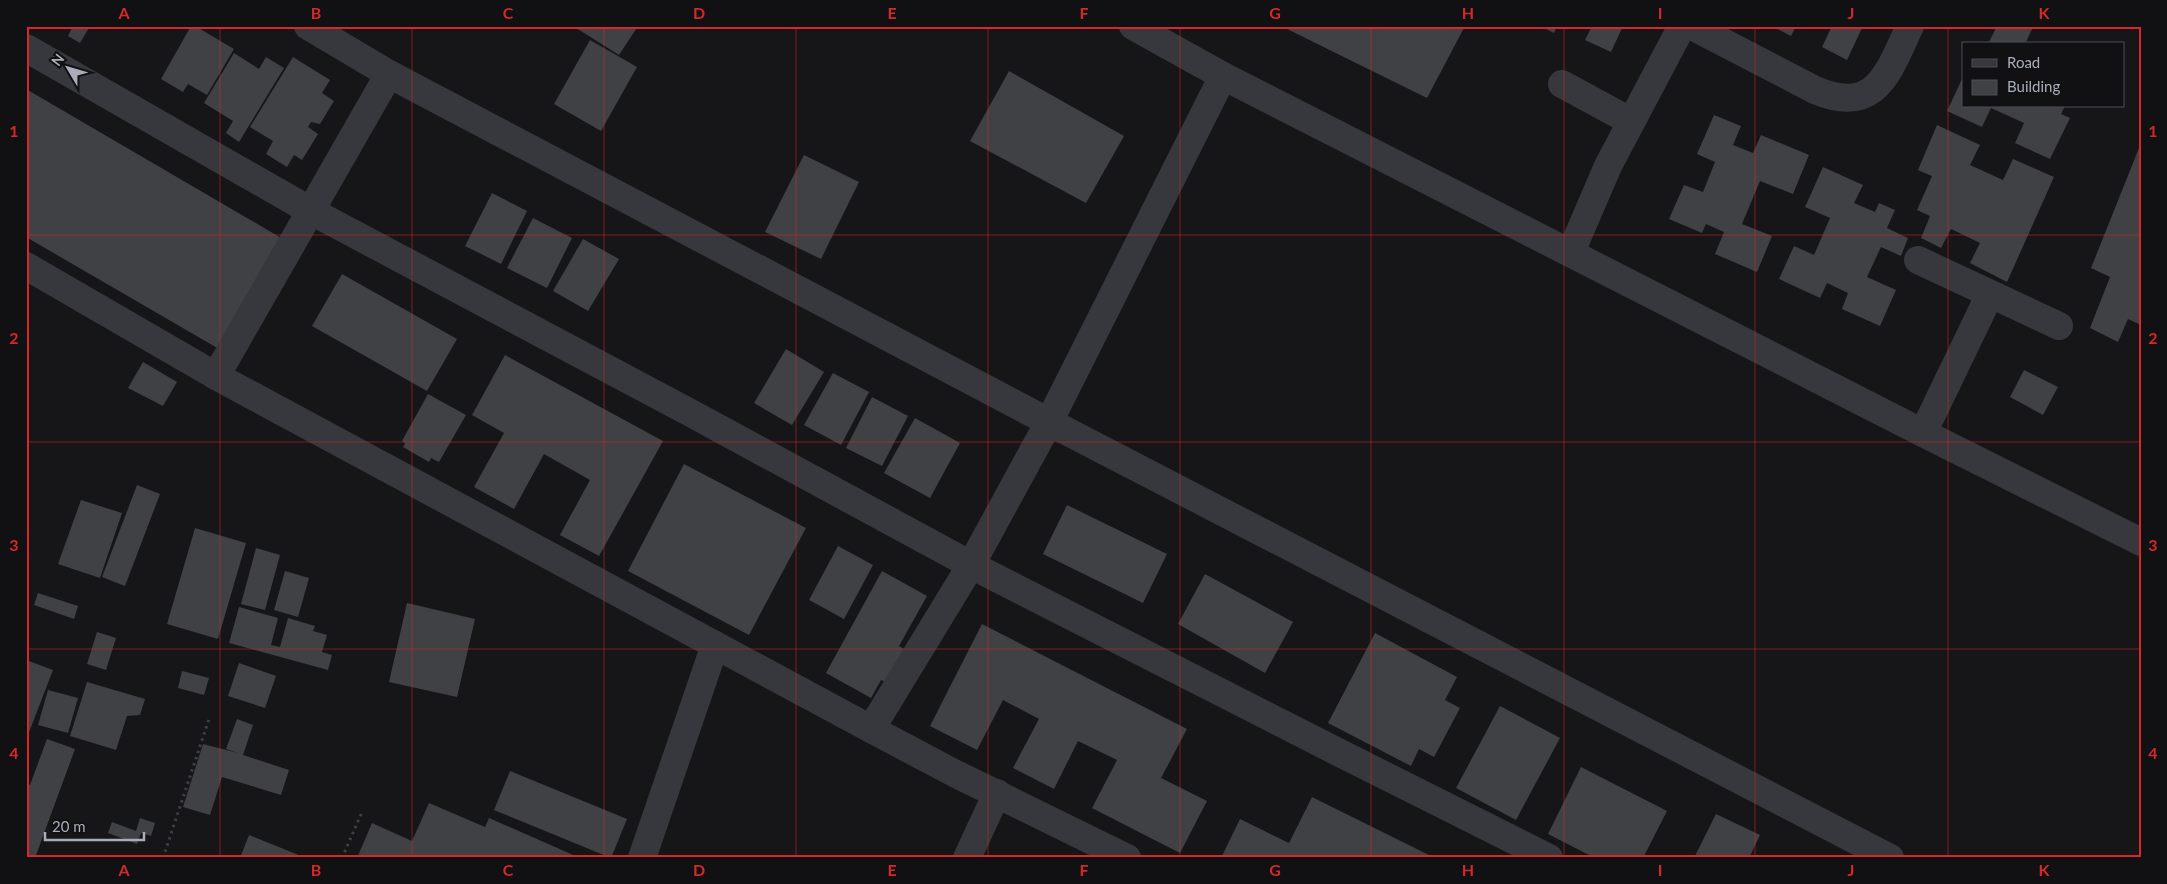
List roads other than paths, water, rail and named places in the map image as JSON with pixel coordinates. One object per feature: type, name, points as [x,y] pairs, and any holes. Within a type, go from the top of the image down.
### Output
[{"type":"street","points":[[308,26],[388,74],[1049,422],[1888,857]]},
{"type":"street","points":[[1133,26],[1224,76],[1924,434],[2141,542]]},
{"type":"street","points":[[1571,252],[1608,166],[1630,121],[1682,26]]},
{"type":"street","points":[[1692,26],[1815,90],[1832,97],[1850,100],[1863,96],[1877,86],[1891,68],[1910,26]]},
{"type":"street","points":[[26,48],[310,211],[679,406],[971,565],[1549,858]]},
{"type":"street","points":[[216,376],[388,74]]},
{"type":"street","points":[[871,729],[971,565],[1049,422],[1224,76]]},
{"type":"street","points":[[1562,84],[1630,121]]},
{"type":"street","points":[[1918,260],[2059,326]]},
{"type":"street","points":[[26,266],[216,376],[871,729],[1127,858]]},
{"type":"street","points":[[1924,434],[1990,294]]},
{"type":"street","points":[[642,858],[715,645]]},
{"type":"street","points":[[967,858],[997,793]]}]
